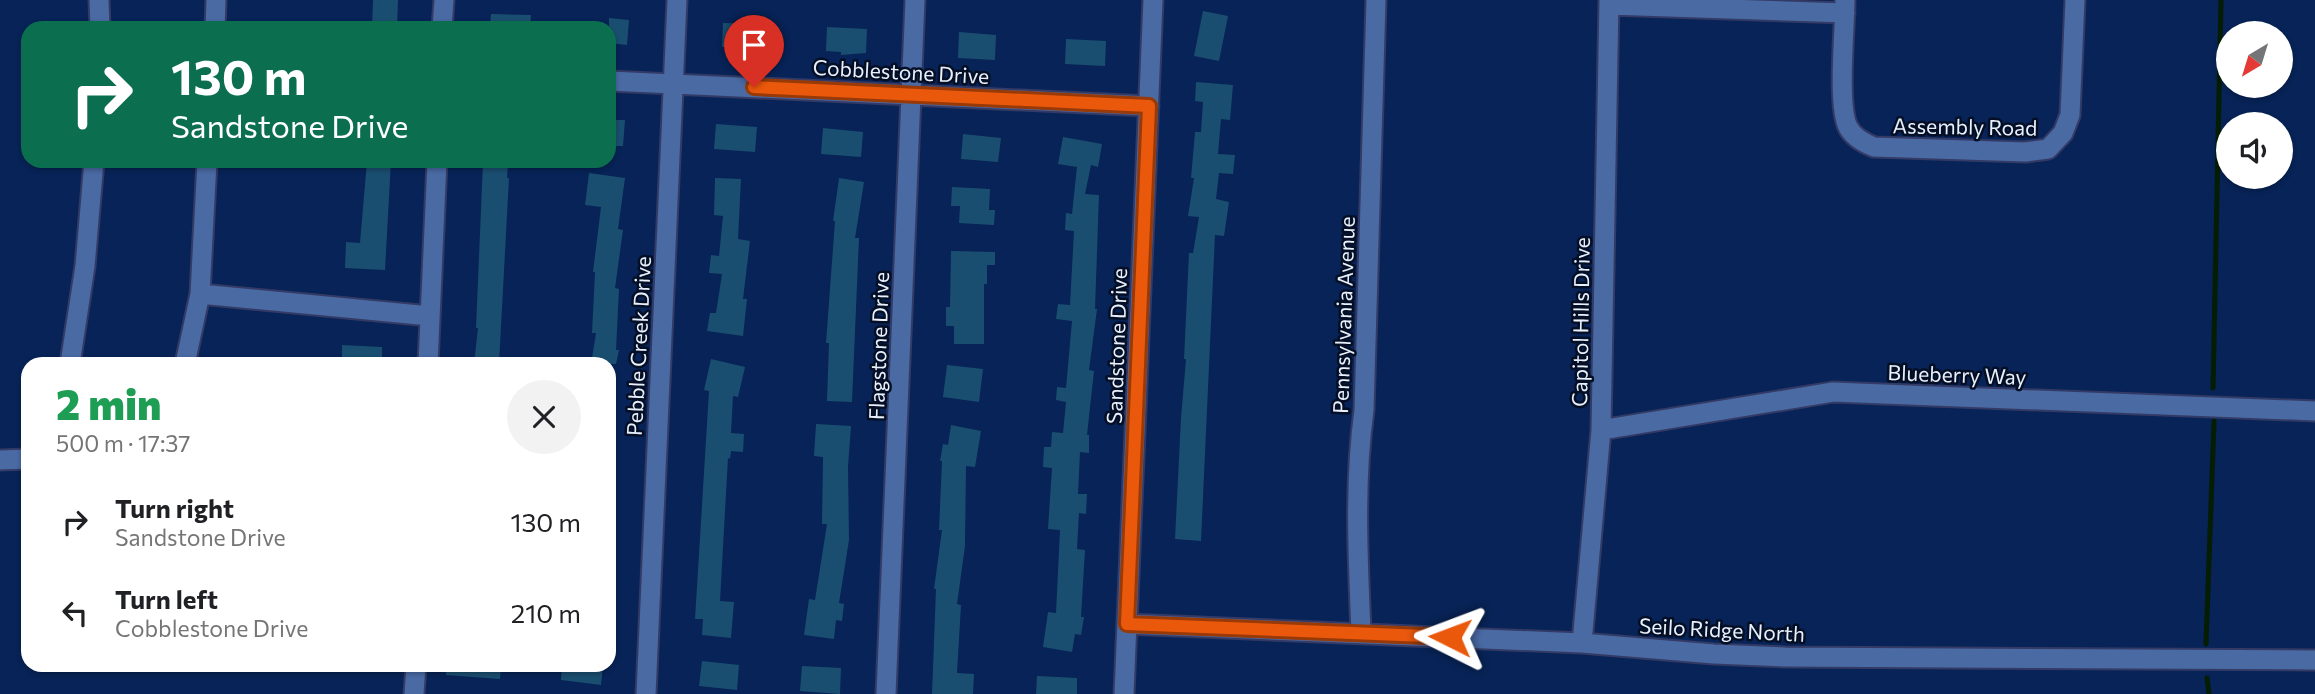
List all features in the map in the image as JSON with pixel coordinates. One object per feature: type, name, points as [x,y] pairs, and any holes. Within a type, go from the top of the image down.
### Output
[{"type":"street","points":[[99,0],[100,21]]},
{"type":"street","points":[[215,21],[216,0]]},
{"type":"street","points":[[442,21],[443,0]]},
{"type":"street","name":"Pebble Creek Drive","points":[[646,694],[677,0]]},
{"type":"street","name":"Flagstone Drive","points":[[886,694],[915,0]]},
{"type":"street","name":"Sandstone Drive","points":[[1124,694],[1153,0]]},
{"type":"street","name":"Pennsylvania Avenue","points":[[1361,632],[1359,442],[1364,410],[1376,0]]},
{"type":"street","name":"Assembly Road","points":[[1845,7],[1843,107],[1848,129],[1863,143],[1874,147],[2025,152],[2048,149],[2063,133],[2070,115],[2075,0]]},
{"type":"street","points":[[1609,3],[1845,7]]},
{"type":"street","name":"Capitol Hills Drive","points":[[1582,643],[1601,430],[1609,3]]},
{"type":"street","name":"Cobblestone Drive","points":[[616,81],[1149,106]]},
{"type":"street","points":[[71,357],[85,266],[93,168]]},
{"type":"street","points":[[186,357],[200,294],[207,168]]},
{"type":"street","points":[[428,357],[437,168]]},
{"type":"street","points":[[200,294],[430,316]]},
{"type":"street","name":"Blueberry Way","points":[[1601,430],[1833,392],[2315,411]]},
{"type":"street","points":[[0,460],[21,459]]},
{"type":"street","name":"Seilo Ridge North","points":[[1127,624],[1582,643],[1785,657],[2315,660]]},
{"type":"street","points":[[414,694],[415,672]]},
{"type":"building","points":[[373,0],[398,0],[397,21],[372,21]]},
{"type":"building","points":[[1203,11],[1228,16],[1219,61],[1194,56]]},
{"type":"building","points":[[491,14],[531,15],[531,21],[490,21]]},
{"type":"building","points":[[609,18],[629,20],[627,45],[616,44],[616,21],[609,21]]},
{"type":"building","points":[[723,23],[763,24],[761,48],[731,50],[732,47],[722,47]]},
{"type":"building","points":[[827,27],[867,29],[866,53],[841,55],[841,52],[826,51]]},
{"type":"building","points":[[959,32],[996,35],[995,60],[958,58]]},
{"type":"building","points":[[1066,39],[1106,41],[1105,66],[1065,64]]},
{"type":"building","points":[[1196,82],[1233,85],[1230,120],[1221,119],[1218,154],[1235,155],[1233,174],[1219,173],[1216,199],[1229,202],[1224,236],[1215,235],[1201,541],[1175,539],[1186,359],[1189,253],[1193,253],[1199,217],[1188,216],[1194,178],[1191,178],[1195,132],[1201,132],[1203,102],[1195,101]]},
{"type":"building","points":[[616,120],[625,120],[623,146],[616,146]]},
{"type":"building","points":[[716,124],[757,127],[755,152],[714,149]]},
{"type":"building","points":[[823,128],[863,132],[861,157],[821,154]]},
{"type":"building","points":[[963,134],[1001,138],[998,162],[961,159]]},
{"type":"building","points":[[1063,137],[1102,144],[1098,167],[1091,165],[1085,194],[1099,195],[1097,309],[1089,370],[1094,371],[1087,435],[1089,453],[1080,452],[1078,494],[1087,494],[1086,514],[1079,513],[1077,549],[1085,550],[1081,617],[1084,617],[1081,635],[1075,634],[1072,652],[1043,647],[1048,612],[1056,613],[1060,530],[1048,529],[1052,468],[1043,467],[1044,447],[1051,447],[1052,432],[1063,433],[1066,402],[1056,400],[1057,387],[1066,388],[1072,321],[1056,319],[1058,304],[1070,305],[1074,231],[1065,230],[1066,213],[1072,214],[1077,167],[1058,164]]},
{"type":"building","points":[[366,168],[391,168],[385,270],[345,268],[346,242],[360,243]]},
{"type":"building","points":[[483,168],[508,168],[499,357],[475,357]]},
{"type":"building","points":[[589,173],[625,178],[618,229],[623,230],[615,288],[619,289],[616,350],[619,350],[616,364],[616,357],[592,357],[596,333],[592,333],[593,272],[601,207],[585,205]]},
{"type":"building","points":[[715,178],[741,179],[738,239],[750,241],[743,299],[747,299],[743,336],[707,331],[710,313],[716,313],[722,274],[709,273],[711,255],[719,256],[723,216],[714,215]]},
{"type":"building","points":[[839,178],[864,182],[855,238],[859,238],[852,402],[827,401],[829,343],[826,343],[833,221]]},
{"type":"building","points":[[952,187],[990,189],[989,210],[995,210],[994,225],[959,223],[960,206],[951,206]]},
{"type":"building","points":[[951,251],[995,252],[995,265],[987,265],[987,284],[984,284],[984,344],[954,344],[954,326],[946,326],[946,307],[950,307]]},
{"type":"building","points":[[342,345],[382,347],[382,357],[342,357]]},
{"type":"building","points":[[711,359],[745,367],[738,397],[733,396],[731,433],[744,434],[743,452],[731,451],[730,459],[728,458],[720,601],[734,602],[731,638],[702,635],[703,619],[695,619],[709,391],[704,390]]},
{"type":"building","points":[[947,365],[983,369],[979,402],[943,397]]},
{"type":"building","points":[[816,424],[851,426],[848,467],[849,540],[839,603],[844,604],[842,621],[836,620],[834,639],[804,635],[809,599],[815,600],[827,524],[822,524],[823,457],[814,456]]},
{"type":"building","points":[[951,425],[981,431],[975,467],[966,466],[965,546],[957,604],[961,605],[957,673],[974,674],[973,694],[932,694],[934,589],[942,530],[939,530],[940,461],[943,444],[948,445]]},
{"type":"building","points":[[702,661],[739,665],[737,690],[699,686]]},
{"type":"building","points":[[802,666],[841,668],[840,694],[800,691]]},
{"type":"building","points":[[446,672],[500,672],[500,679],[446,675]]},
{"type":"building","points":[[562,672],[602,672],[601,685],[561,680]]},
{"type":"building","points":[[1037,676],[1077,678],[1077,694],[1036,694]]},
{"type":"waterway","points":[[2213,388],[2221,0]]},
{"type":"waterway","points":[[2206,644],[2214,421]]},
{"type":"waterway","points":[[2207,678],[2209,694]]},
{"type":"route","points":[[754,87],[1149,106],[1127,624],[1450,637]]}]
